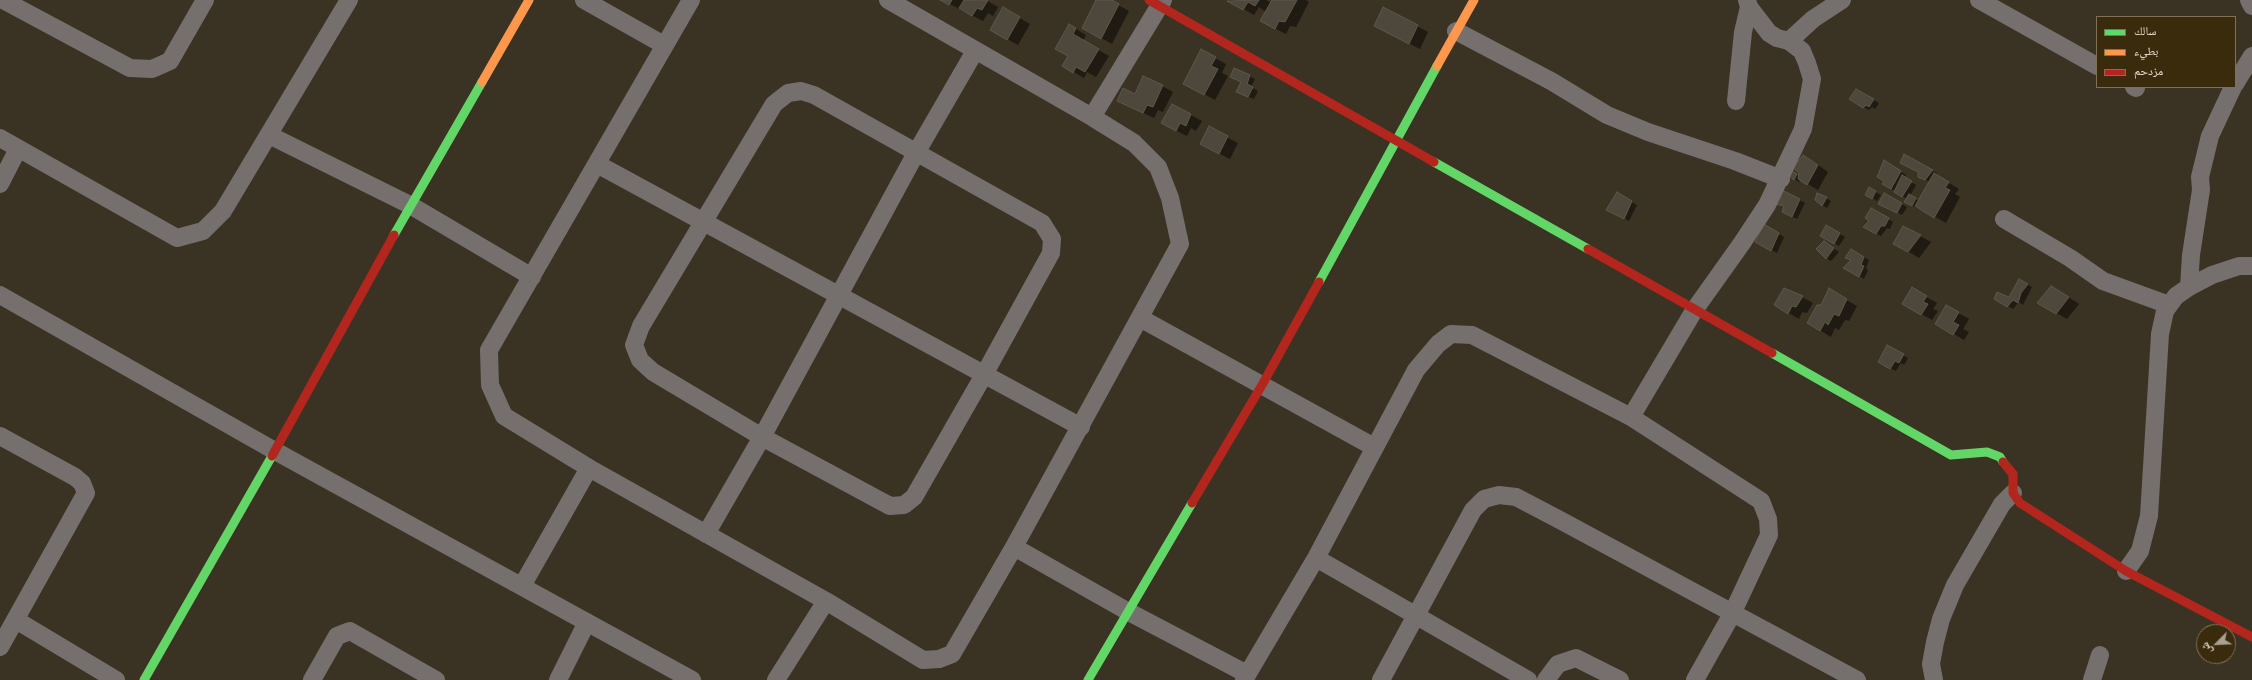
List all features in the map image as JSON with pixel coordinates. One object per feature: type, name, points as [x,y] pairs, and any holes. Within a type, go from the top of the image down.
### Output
[{"type":"street","points":[[3,0],[130,68],[152,69],[170,61],[205,0]]},
{"type":"street","points":[[144,680],[275,451],[410,205],[529,0]]},
{"type":"street","points":[[584,0],[664,45]]},
{"type":"street","points":[[691,0],[490,350],[490,385],[504,416],[589,468],[826,601],[923,660],[939,659],[952,654],[1081,427],[1180,244],[1170,198],[1158,166],[1134,143],[1092,116],[975,51],[888,0]]},
{"type":"street","points":[[1088,680],[1127,611],[1262,385],[1474,0]]},
{"type":"street","points":[[1789,41],[1813,19],[1842,0]]},
{"type":"street","points":[[1979,0],[2096,65]]},
{"type":"street","points":[[2249,0],[2252,6]]},
{"type":"street","points":[[0,138],[177,238],[203,231],[224,211],[269,135],[342,2]]},
{"type":"street","points":[[1092,116],[1157,2],[1396,140],[1695,308],[1951,455],[1987,452],[2000,457],[2013,474],[2013,493],[2020,503],[2126,571],[2252,637]]},
{"type":"street","points":[[1631,417],[1695,308],[1742,243],[1781,179],[1803,129],[1812,79],[1802,51],[1789,41],[1777,38],[1769,33],[1748,3]]},
{"type":"street","points":[[1736,101],[1743,32],[1748,3]]},
{"type":"street","points":[[1456,31],[1551,82],[1607,115],[1648,132],[1735,161],[1781,179]]},
{"type":"street","points":[[706,534],[762,437],[916,153],[975,51]]},
{"type":"street","points":[[2236,82],[2252,56]]},
{"type":"street","points":[[2189,287],[2191,255],[2201,190],[2200,177],[2210,136],[2233,88]]},
{"type":"street","points":[[801,91],[814,95],[916,153],[1042,223],[1052,238],[1051,253],[985,373],[914,497],[904,505],[890,506],[762,437],[653,372],[640,360],[634,345],[641,326],[774,104],[788,93],[801,91]]},
{"type":"street","points":[[269,135],[410,205],[532,277]]},
{"type":"street","points":[[0,184],[18,149]]},
{"type":"street","points":[[597,164],[703,223],[985,373],[1081,427]]},
{"type":"street","points":[[2004,219],[2070,258],[2103,281],[2169,304]]},
{"type":"street","points":[[2126,571],[2140,552],[2149,516],[2160,334],[2165,311],[2169,304],[2189,287],[2212,275],[2239,266],[2252,266]]},
{"type":"street","points":[[0,295],[275,451],[692,680]]},
{"type":"street","points":[[1140,318],[1374,447]]},
{"type":"street","points":[[1014,547],[1245,677],[1316,558],[1416,370],[1438,344],[1451,334],[1472,335],[1631,417],[1761,501],[1768,518],[1769,535],[1732,614],[1695,680]]},
{"type":"street","points":[[0,436],[75,477],[82,483],[86,493],[0,647]]},
{"type":"street","points":[[522,586],[589,468]]},
{"type":"street","points":[[1934,680],[1931,664],[1935,642],[1941,619],[1955,585],[2002,504],[2013,493]]},
{"type":"street","points":[[1381,680],[1473,510],[1484,499],[1499,496],[1516,497],[1857,680]]},
{"type":"street","points":[[1316,558],[1416,617],[1528,680]]},
{"type":"street","points":[[776,680],[826,601]]},
{"type":"street","points":[[16,620],[116,680]]},
{"type":"street","points":[[558,680],[587,622]]},
{"type":"street","points":[[312,680],[337,636],[350,631],[436,680]]},
{"type":"street","points":[[2092,680],[2100,655]]},
{"type":"street","points":[[1546,680],[1558,664],[1576,658],[1620,680]]},
{"type":"building","points":[[940,0],[952,0],[949,5]]},
{"type":"building","points":[[964,0],[988,0],[982,10],[977,8],[972,16],[959,8]]},
{"type":"building","points":[[1096,0],[1112,0],[1119,4],[1101,39],[1082,28]]},
{"type":"building","points":[[1259,0],[1255,6],[1248,2],[1243,10],[1227,1]]},
{"type":"building","points":[[1272,0],[1297,0],[1285,22],[1279,21],[1275,29],[1260,21]]},
{"type":"building","points":[[1003,7],[1020,17],[1007,40],[990,30]]},
{"type":"building","points":[[1383,7],[1418,25],[1409,44],[1374,26]]},
{"type":"building","points":[[1069,24],[1076,28],[1073,34],[1099,49],[1085,72],[1076,67],[1073,73],[1062,66],[1068,56],[1055,49]]},
{"type":"building","points":[[1201,49],[1216,57],[1211,66],[1218,69],[1204,95],[1183,84]]},
{"type":"building","points":[[1234,68],[1250,75],[1247,84],[1253,87],[1248,97],[1236,92],[1241,82],[1230,77]]},
{"type":"building","points":[[1143,76],[1163,85],[1153,107],[1147,105],[1143,113],[1117,101],[1123,88],[1135,94]]},
{"type":"building","points":[[1856,89],[1874,99],[1869,107],[1866,105],[1863,108],[1849,99]]},
{"type":"building","points":[[1172,104],[1191,114],[1186,126],[1180,123],[1176,131],[1161,123]]},
{"type":"building","points":[[1209,126],[1228,136],[1219,154],[1200,144]]},
{"type":"building","points":[[1904,154],[1933,170],[1925,180],[1918,177],[1918,172],[1900,163]]},
{"type":"building","points":[[1803,155],[1818,165],[1807,185],[1798,179],[1799,173],[1793,168]]},
{"type":"building","points":[[1884,160],[1901,171],[1891,189],[1882,184],[1884,181],[1877,177]]},
{"type":"building","points":[[1792,171],[1797,174],[1794,180],[1789,176]]},
{"type":"building","points":[[1934,173],[1949,182],[1945,188],[1950,190],[1934,218],[1915,206]]},
{"type":"building","points":[[1902,175],[1912,181],[1902,197],[1894,192]]},
{"type":"building","points":[[1869,187],[1876,191],[1872,199],[1865,195]]},
{"type":"building","points":[[1782,190],[1800,199],[1792,217],[1782,212],[1784,206],[1775,204]]},
{"type":"building","points":[[1617,192],[1632,201],[1624,219],[1606,210]]},
{"type":"building","points":[[1817,193],[1827,197],[1822,206],[1815,200]]},
{"type":"building","points":[[1884,193],[1902,203],[1897,213],[1878,204]]},
{"type":"building","points":[[1909,194],[1916,198],[1912,206],[1904,202]]},
{"type":"building","points":[[1871,208],[1889,218],[1885,226],[1881,226],[1876,234],[1863,227],[1869,221],[1865,218]]},
{"type":"building","points":[[1764,224],[1779,233],[1771,251],[1755,242]]},
{"type":"building","points":[[1826,225],[1840,233],[1834,244],[1820,236]]},
{"type":"building","points":[[1903,226],[1921,235],[1908,252],[1893,244]]},
{"type":"building","points":[[1824,241],[1834,248],[1826,259],[1816,249]]},
{"type":"building","points":[[1851,249],[1864,257],[1861,265],[1864,266],[1859,277],[1843,268],[1851,260],[1845,258]]},
{"type":"building","points":[[2019,279],[2028,284],[2021,293],[2018,303],[2013,300],[2007,307],[1994,299],[1997,292],[2009,297]]},
{"type":"building","points":[[2051,286],[2069,297],[2056,314],[2037,303]]},
{"type":"building","points":[[1912,287],[1927,296],[1923,302],[1928,304],[1921,315],[1902,304]]},
{"type":"building","points":[[1784,288],[1803,296],[1796,307],[1792,306],[1788,314],[1774,305]]},
{"type":"building","points":[[1829,288],[1847,299],[1839,316],[1834,314],[1828,325],[1825,322],[1820,331],[1807,323],[1817,305],[1821,305]]},
{"type":"building","points":[[1946,305],[1959,312],[1953,322],[1959,325],[1953,335],[1935,324]]},
{"type":"building","points":[[1887,345],[1904,354],[1899,363],[1895,361],[1890,369],[1878,362]]},
{"type":"traffic: fast","points":[[1319,282],[1437,66]]},
{"type":"traffic: fast","points":[[394,235],[482,82]]},
{"type":"traffic: fast","points":[[1434,162],[1588,249]]},
{"type":"traffic: fast","points":[[1772,353],[1951,455],[1987,452],[2000,457],[2003,462]]},
{"type":"traffic: fast","points":[[144,680],[272,456]]},
{"type":"traffic: fast","points":[[1088,680],[1192,503]]},
{"type":"traffic: slow","points":[[482,82],[529,0]]},
{"type":"traffic: slow","points":[[1437,66],[1474,0]]},
{"type":"traffic: jam","points":[[1149,0],[1434,162]]},
{"type":"traffic: jam","points":[[272,456],[394,235]]},
{"type":"traffic: jam","points":[[1588,249],[1772,353]]},
{"type":"traffic: jam","points":[[1192,503],[1262,385],[1319,282]]},
{"type":"traffic: jam","points":[[2003,462],[2013,474],[2013,493],[2020,503],[2126,571],[2252,637]]}]
